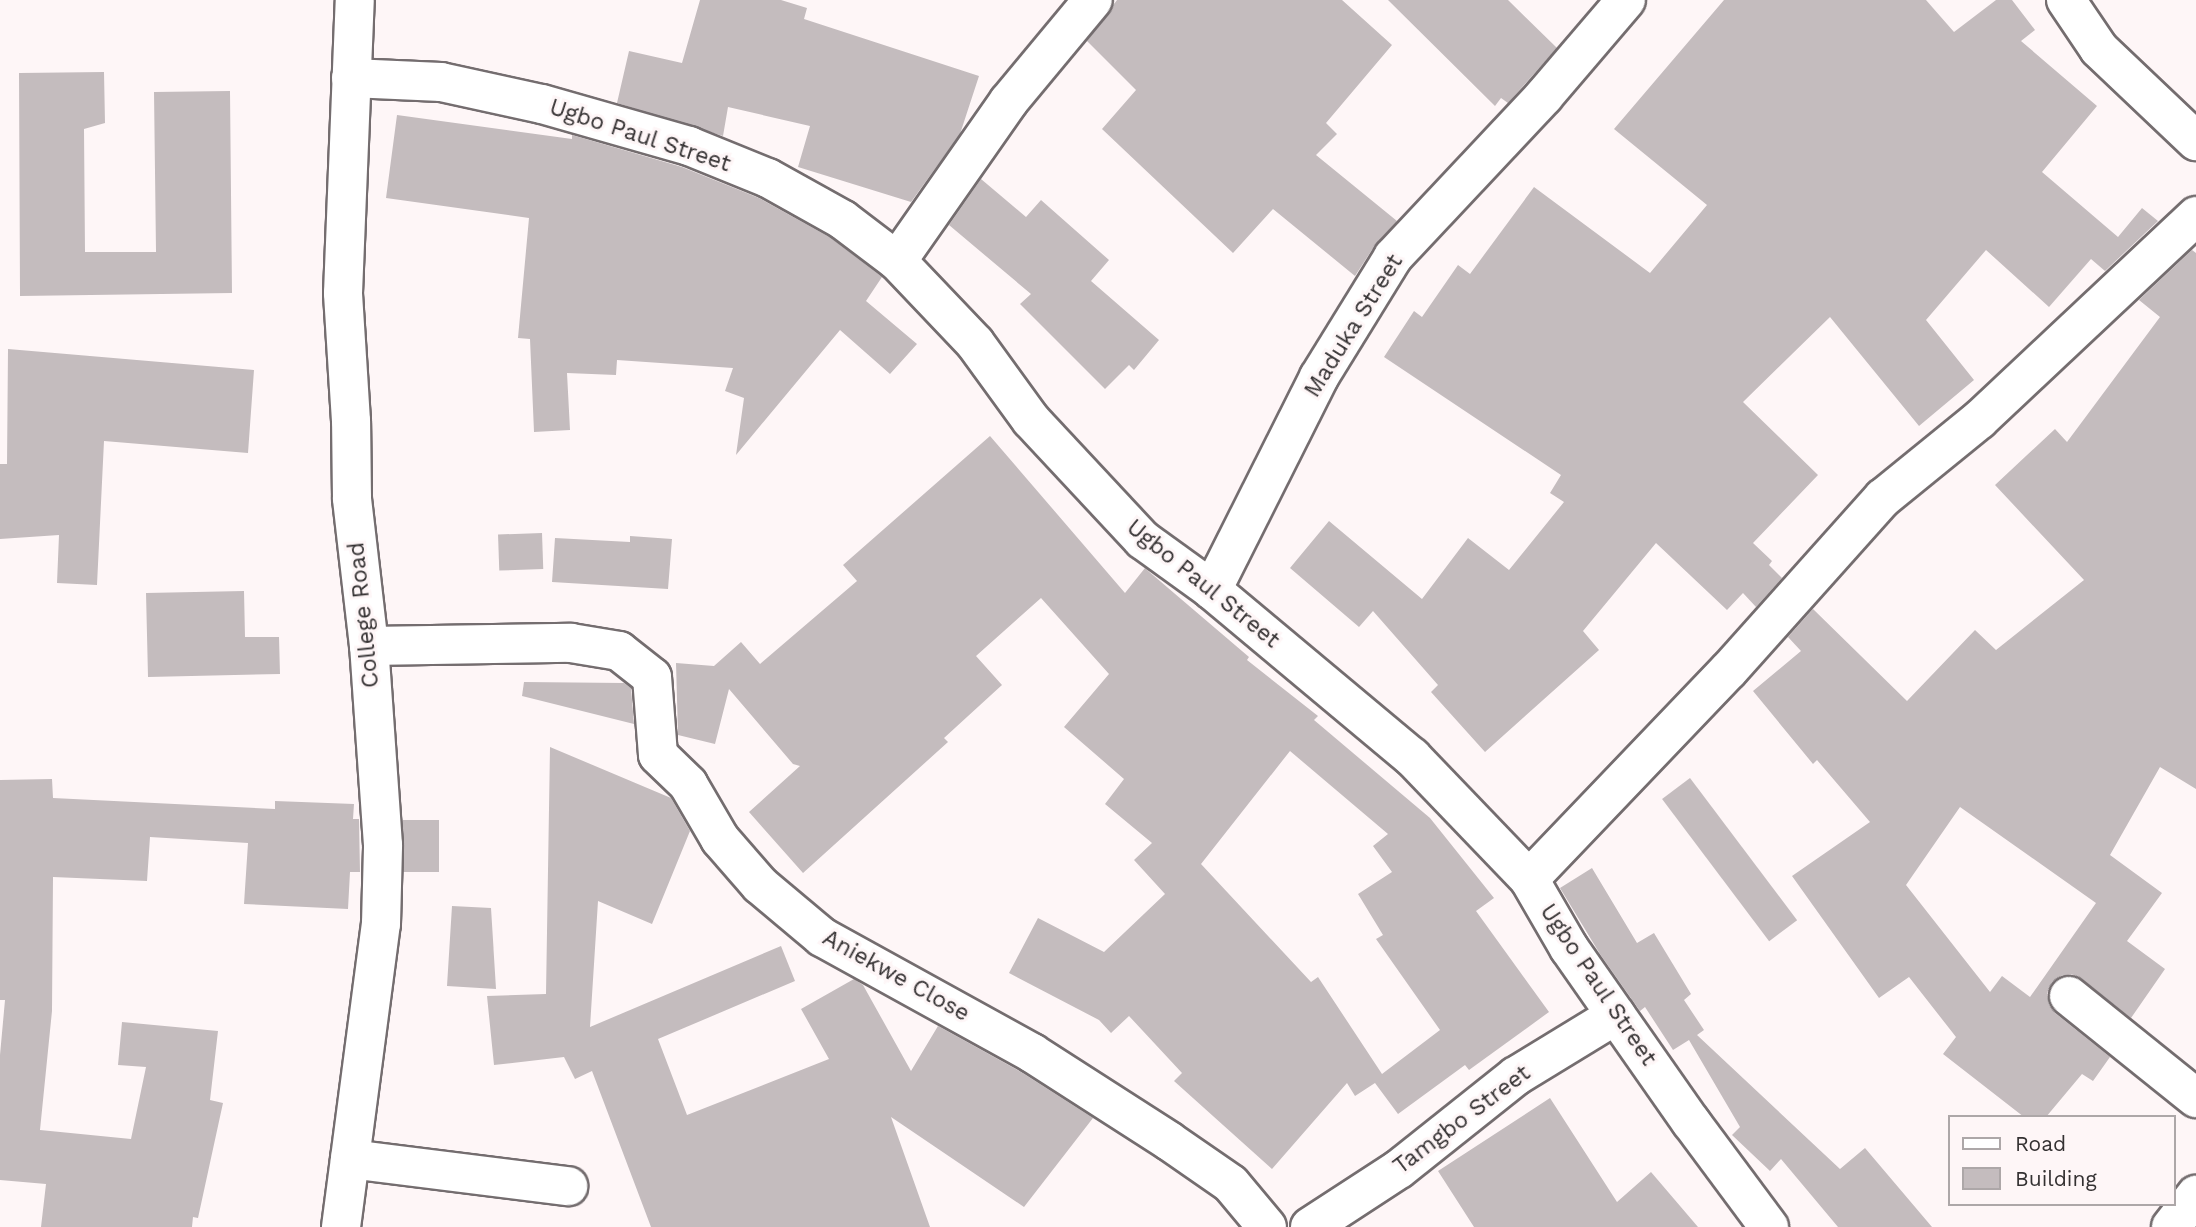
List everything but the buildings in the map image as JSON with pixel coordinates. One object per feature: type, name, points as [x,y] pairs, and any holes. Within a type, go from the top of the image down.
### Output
[{"type":"street","name":"College Road","points":[[341,1227],[381,924],[382,798],[369,646],[352,498],[351,421],[343,293],[355,0]]},
{"type":"street","points":[[897,261],[1009,101],[1093,0]]},
{"type":"street","name":"Maduka Street","points":[[1212,590],[1319,377],[1393,257],[1544,96],[1626,0]]},
{"type":"street","points":[[2066,0],[2099,49],[2196,141]]},
{"type":"street","name":"Ugbo Paul Street","points":[[351,78],[441,82],[542,104],[689,146],[768,178],[844,220],[897,261],[975,343],[1031,420],[1143,540],[1212,590],[1412,757],[1529,879],[1569,948],[1769,1227]]},
{"type":"street","points":[[1529,879],[1729,670],[1883,498],[1979,420],[2196,216]]},
{"type":"street","name":"Aniekwe Close","points":[[369,646],[536,642],[571,643],[620,651],[652,677],[658,755],[688,784],[720,839],[760,885],[822,937],[1032,1053],[1169,1141],[1231,1184],[1266,1227]]},
{"type":"street","points":[[2069,996],[2196,1098]]},
{"type":"street","name":"Tamgbo Street","points":[[1310,1227],[1399,1169],[1516,1076],[1616,1015]]},
{"type":"street","points":[[350,1159],[568,1186]]},
{"type":"street","points":[[2171,1227],[2196,1195]]}]
